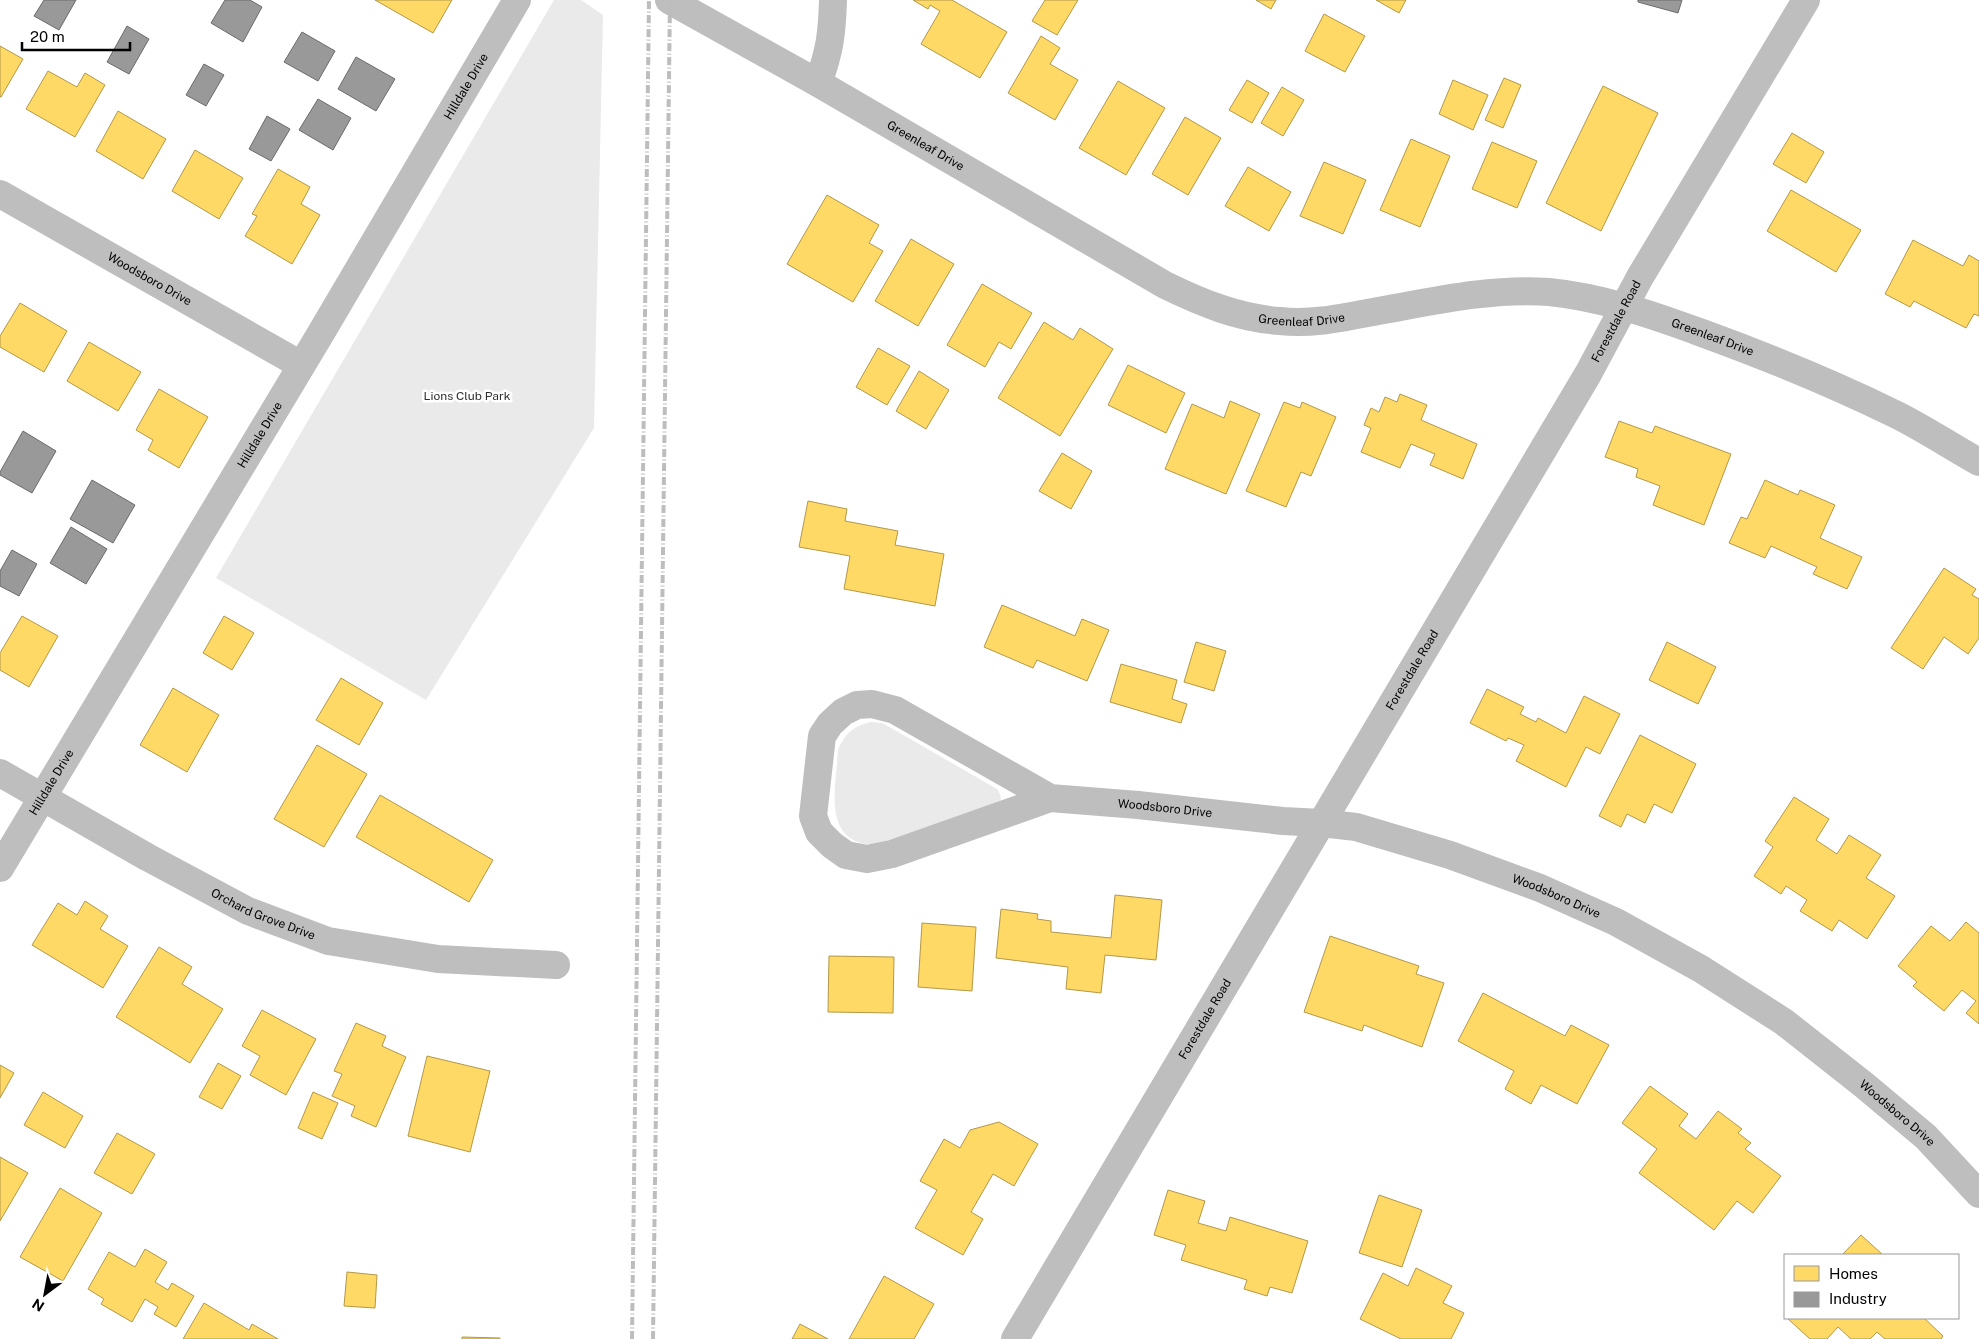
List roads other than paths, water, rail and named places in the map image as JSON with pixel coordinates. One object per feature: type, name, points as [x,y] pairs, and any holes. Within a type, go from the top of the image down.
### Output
[{"type":"street","name":"Hilldale Drive","points":[[0,868],[517,0]]},
{"type":"street","name":"Greenleaf Drive","points":[[669,0],[818,83],[1166,285],[1202,303],[1240,315],[1281,322],[1320,321],[1503,291],[1549,292],[1590,299],[1668,320],[1784,364],[1898,416],[1979,462]]},
{"type":"street","points":[[818,83],[828,58],[833,0]]},
{"type":"street","name":"Forestdale Road","points":[[1014,1339],[1588,374],[1624,307],[1806,0]]},
{"type":"street","name":"Woodsboro Drive","points":[[0,194],[301,365]]},
{"type":"street","name":"Woodsboro Drive","points":[[1050,798],[895,710],[872,704],[857,705],[843,712],[830,724],[822,736],[812,816],[819,832],[832,845],[846,855],[867,859],[892,854],[1050,798],[1356,827],[1450,855],[1540,888],[1616,922],[1701,969],[1784,1022],[1926,1137],[1979,1194]]},
{"type":"street","name":"Orchard Grove Drive","points":[[0,773],[147,857],[248,911],[328,941],[438,958],[556,965]]},
{"type":"railway","points":[[632,1339],[649,0]]},
{"type":"railway","points":[[653,1339],[670,0]]},
{"type":"park label","name":"Lions Club Park","points":[[467,396]]}]
